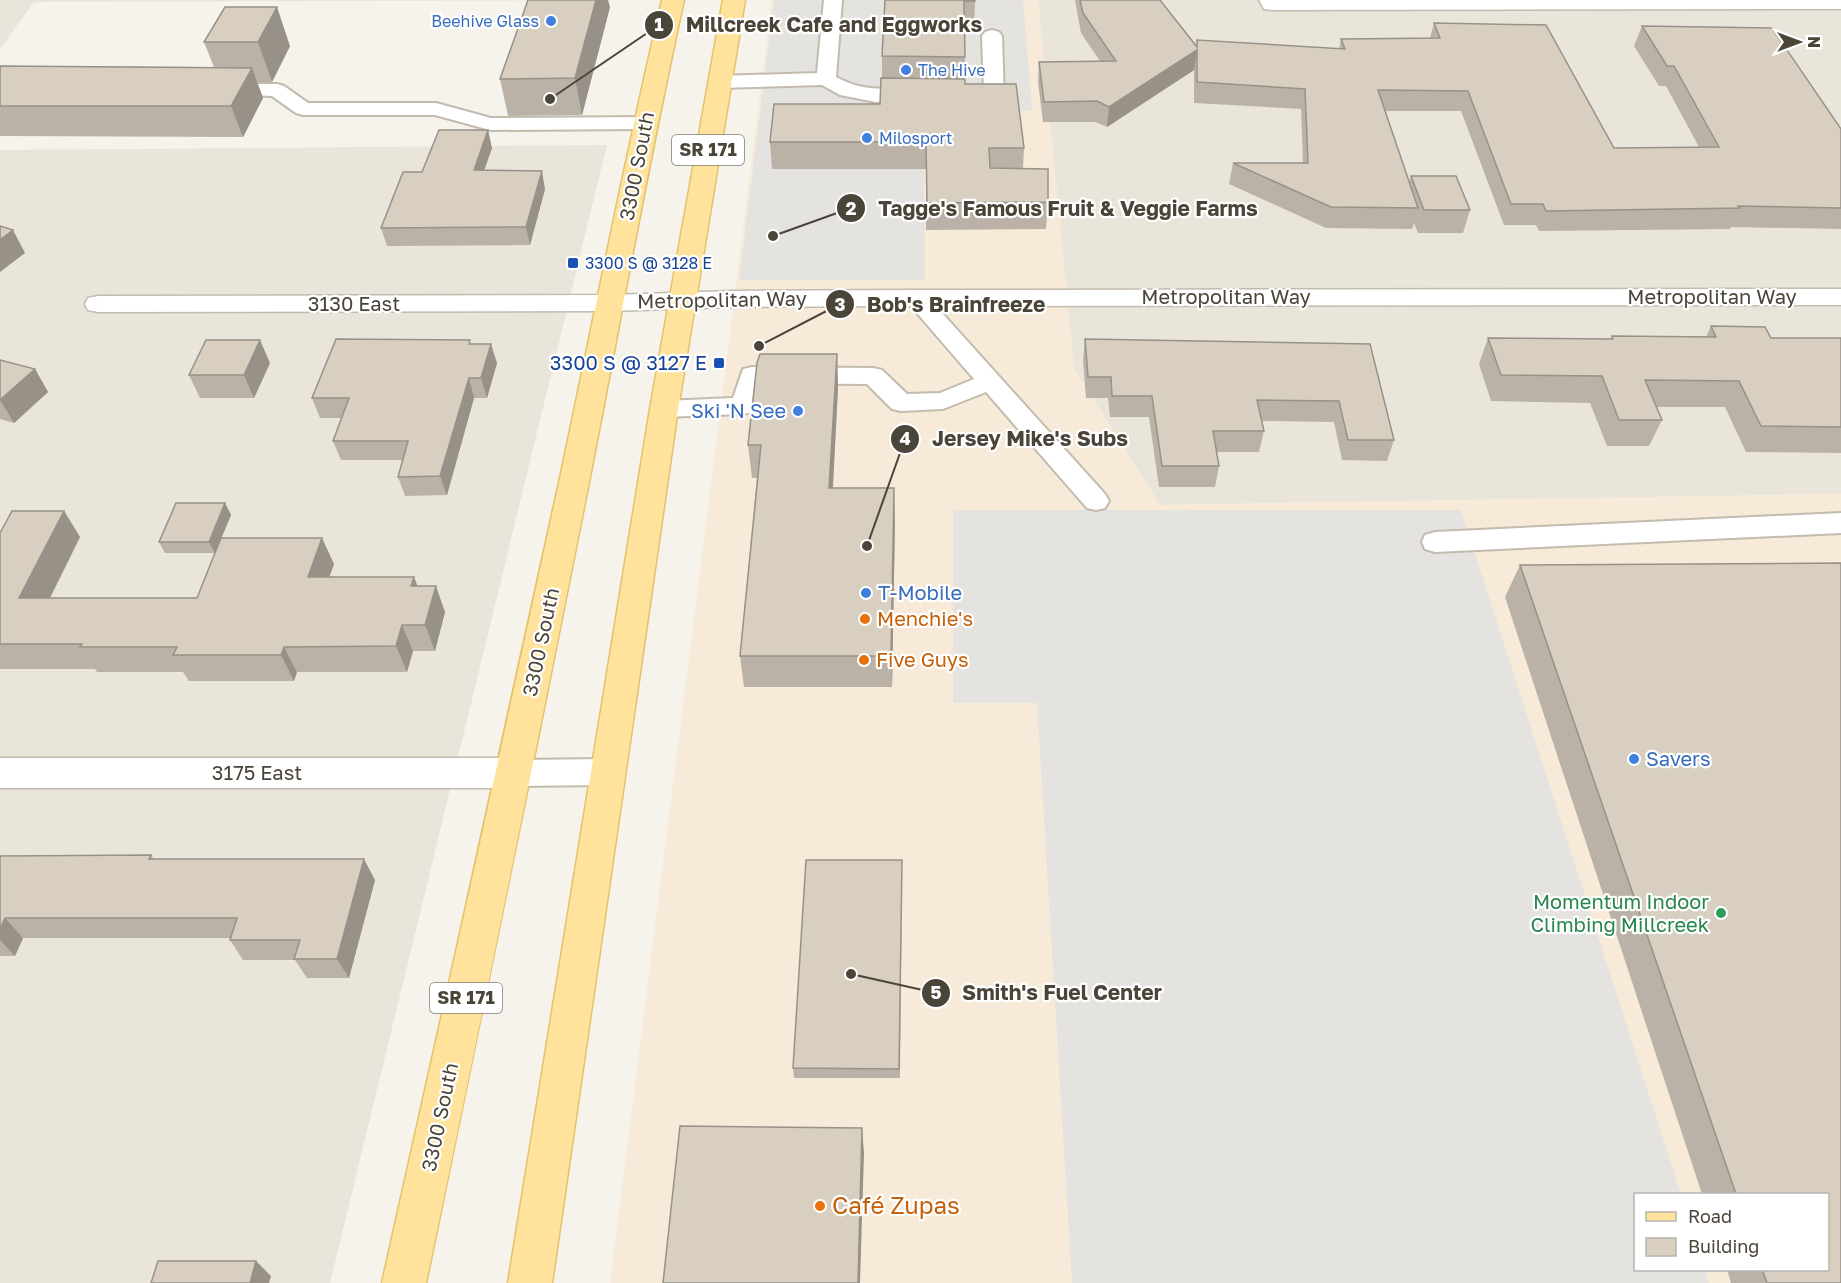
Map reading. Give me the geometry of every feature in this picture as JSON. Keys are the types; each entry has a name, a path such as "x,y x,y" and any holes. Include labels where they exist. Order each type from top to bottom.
{"main road":[{"name":"3300 South","path":"404,1283 514,773 611,303 645,123 673,0"},
{"name":"SR 171","path":"530,1283 681,300 734,0"}],"street":[{"path":"1271,2 1732,1 1841,3"},
{"name":"Metropolitan Way","path":"611,303 681,300 916,298 1841,297"},
{"name":"3130 East","path":"98,304 611,303"},
{"name":"3175 East","path":"0,773 514,773"}],"lane":[{"path":"826,79 833,0"},
{"path":"719,82 826,79 848,92 876,96 994,97 992,36"},
{"path":"206,90 278,90 303,109 436,110 490,124 645,123"},
{"path":"916,298 1096,501"},
{"path":"664,409 743,406 752,375 873,376 901,404 943,401 990,381"},
{"path":"1435,542 1841,523"},
{"path":"514,773 608,772"}],"shaded area":[{"path":"0,0 626,0 34,2 0,49"},
{"path":"772,0 1038,0 1074,369 1160,505 1841,494 1841,1283 610,1283"},
{"path":"774,0 1023,0 1032,110 924,111 925,280 739,280"},
{"path":"1038,0 1841,0 1841,494 1160,505 1074,369"},
{"path":"607,145 330,1283 0,1283 0,150"},
{"path":"953,510 1461,510 1681,1193 1634,1193 1634,1271 1705,1271 1709,1283 1072,1283 1037,703 953,703"}],"building":[{"path":"528,0 596,0 575,78 500,79"},
{"path":"885,0 975,0 964,1 965,57 882,56"},
{"path":"1080,0 1160,0 1197,47 1197,40 1345,49 1341,39 1440,38 1434,23 1546,25 1614,148 1719,147 1674,66 1667,66 1642,26 1772,28 1841,129 1841,208 1738,206 1740,208 1546,211 1543,204 1511,204 1468,91 1378,90 1418,208 1331,207 1233,163 1308,163 1305,89 1197,82 1197,50 1109,107 1097,101 1044,102 1039,62 1116,61 1083,13"},
{"path":"225,7 277,7 258,42 204,42"},
{"path":"0,66 252,68 231,106 0,106"},
{"path":"881,78 965,79 965,84 1016,84 1024,148 989,148 990,168 1048,169 1048,202 927,203 926,142 770,142 774,104 880,104"},
{"path":"439,130 488,130 474,170 542,171 526,227 381,228 403,172 422,172"},
{"path":"1411,176 1456,176 1470,210 1424,210"},
{"path":"0,226 13,230 0,240"},
{"path":"1711,326 1765,327 1771,338 1841,338 1841,427 1761,426 1739,381 1645,380 1662,420 1619,420 1602,376 1501,375 1488,338 1716,337"},
{"path":"336,339 470,340 469,344 491,344 481,378 469,378 440,476 398,477 408,441 333,441 349,398 312,398"},
{"path":"1085,339 1370,344 1394,440 1348,440 1339,401 1257,400 1264,431 1213,431 1219,466 1162,466 1152,396 1112,396 1111,377 1088,377"},
{"path":"206,340 260,340 244,375 189,375"},
{"path":"760,354 837,354 829,488 894,488 891,656 740,656 761,445 748,445"},
{"path":"0,360 35,369 0,400"},
{"path":"176,503 225,503 209,542 159,542"},
{"path":"12,511 64,511 19,598 197,598 221,538 322,538 308,577 414,577 411,586 436,586 425,625 402,625 396,646 284,647 281,655 173,655 177,647 0,644 0,533"},
{"path":"1841,563 1841,1283 1767,1283 1763,1271 1829,1271 1829,1193 1736,1193 1520,565"},
{"path":"151,855 149,859 364,859 337,959 294,959 300,940 230,940 237,918 5,918 0,929 0,856"},
{"path":"806,860 902,860 899,1069 793,1068"},
{"path":"680,1126 862,1128 858,1283 663,1283"},
{"path":"158,1261 256,1261 250,1283 151,1283"}],"place":[{"name":"Beehive Glass","path":"551,21"},
{"name":"The Hive","path":"906,70"},
{"name":"Millcreek Cafe and Eggworks","path":"550,99"},
{"name":"Milosport","path":"867,138"},
{"name":"Tagge's Famous Fruit & Veggie Farms","path":"773,236"},
{"name":"3300 S @ 3128 E","path":"573,263"},
{"name":"Bob's Brainfreeze","path":"759,346"},
{"name":"3300 S @ 3127 E","path":"719,363"},
{"name":"Ski 'N See","path":"798,411"},
{"name":"Jersey Mike's Subs","path":"867,546"},
{"name":"T-Mobile","path":"866,593"},
{"name":"Menchie's","path":"865,619"},
{"name":"Five Guys","path":"864,660"},
{"name":"Savers","path":"1634,759"},
{"name":"Momentum Indoor Climbing Millcreek","path":"1721,913"},
{"name":"Smith's Fuel Center","path":"851,974"},
{"name":"Café Zupas","path":"820,1206"}]}
